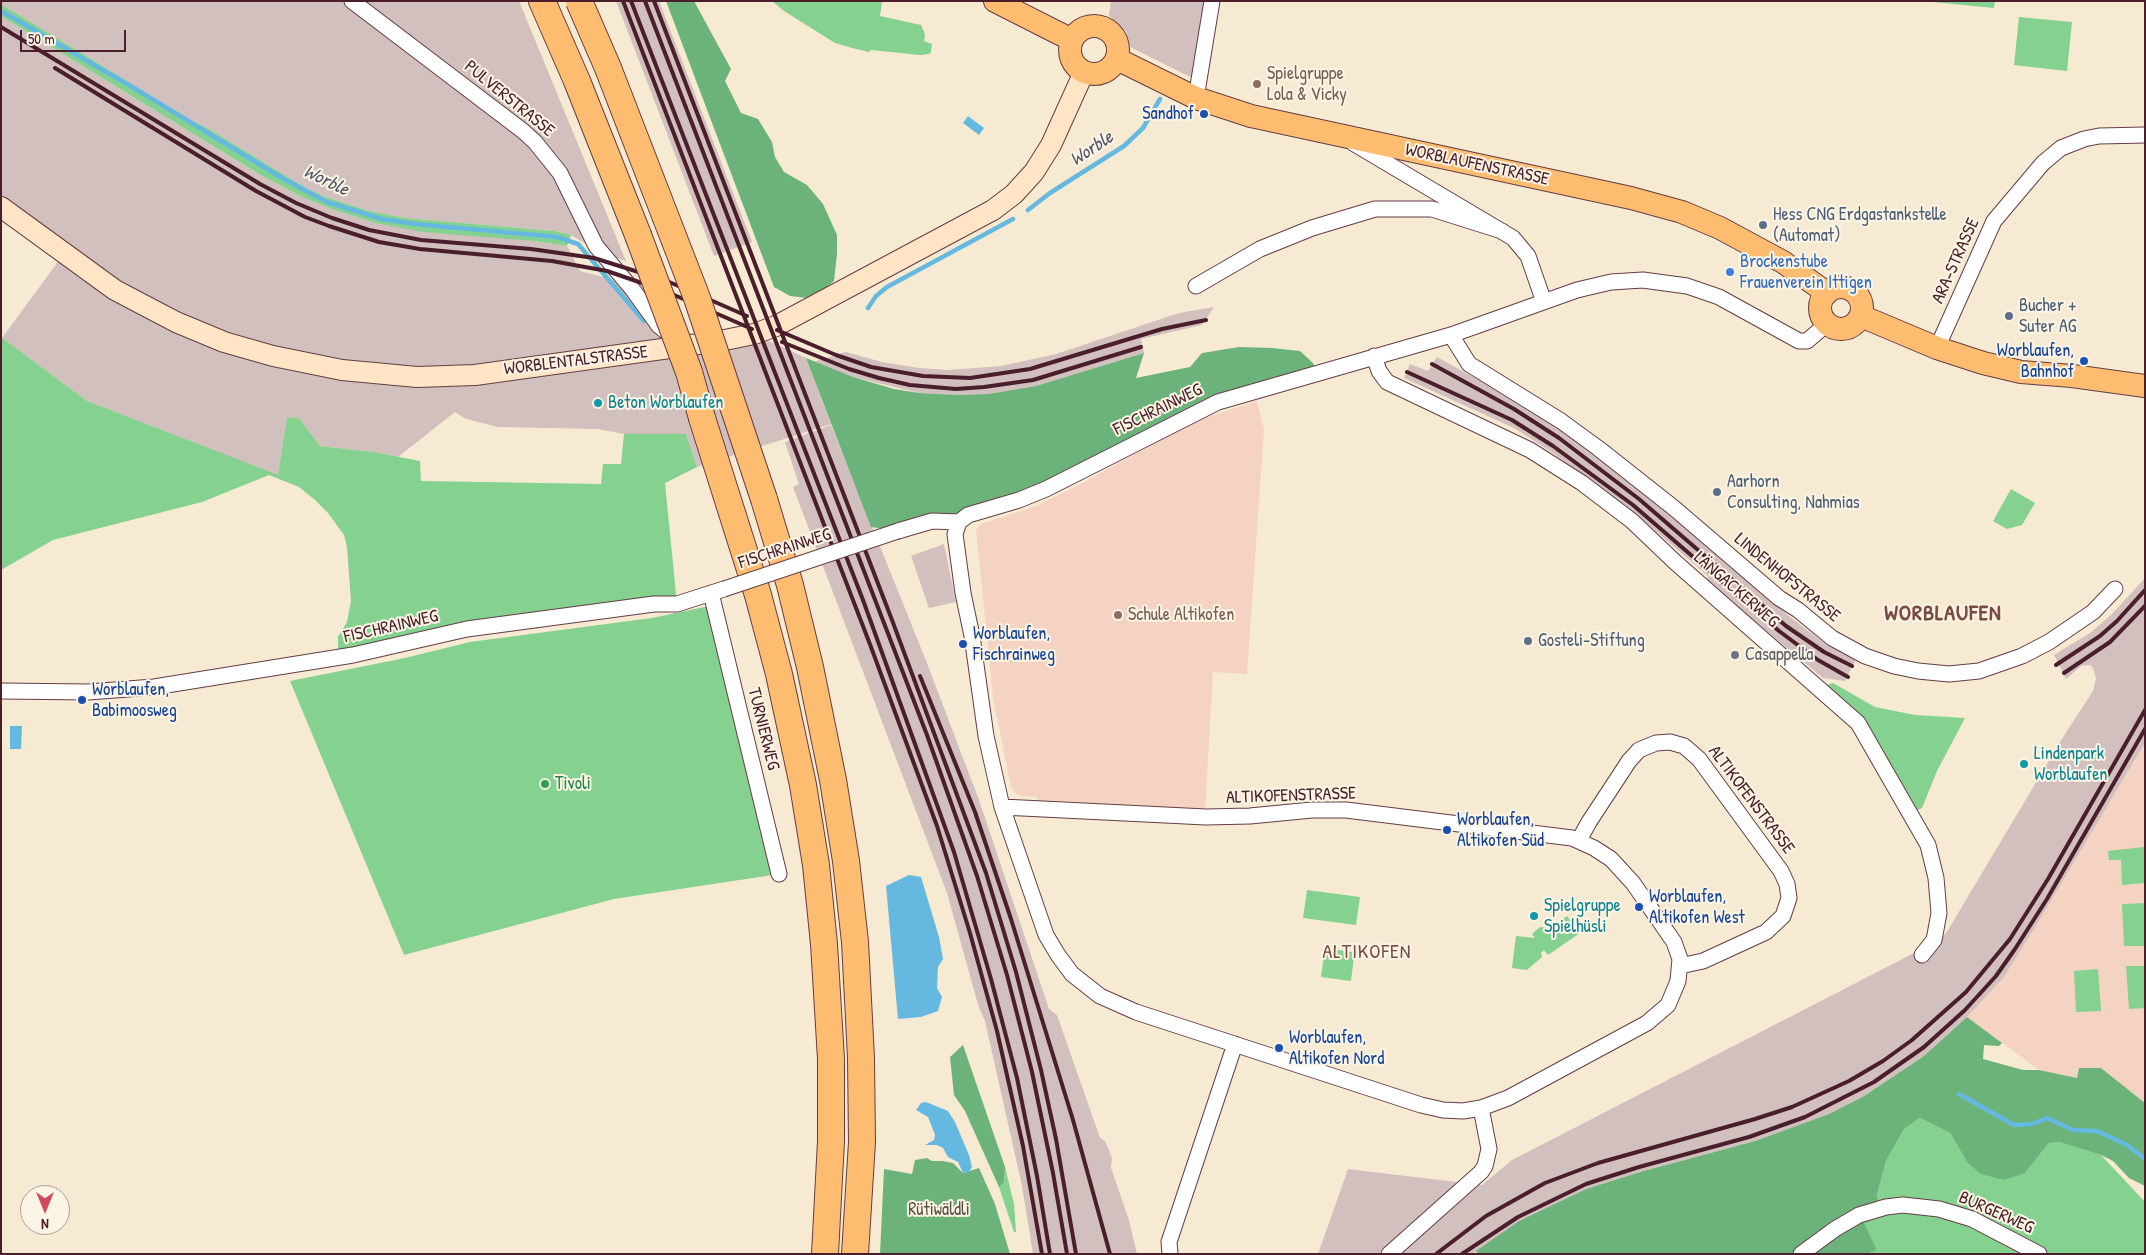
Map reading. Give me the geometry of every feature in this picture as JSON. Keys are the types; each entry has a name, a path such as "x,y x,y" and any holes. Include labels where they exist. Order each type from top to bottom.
{"highway":[{"path":"579,1 608,68 697,298 764,499 790,585 810,667 835,790 855,942 861,1058 862,1142 856,1254"},
{"path":"542,2 577,81 689,372 758,595 781,683 803,785 817,874 825,952 831,1059 831,1141 825,1254"}],"main road":[{"path":"995,1 1072,40"},
{"path":"1090,26 1104,28 1116,39 1118,46 1117,59 1107,71 1092,74 1084,72 1078,68 1071,55 1072,40 1083,29 1090,26"},
{"name":"WORBLAUFENSTRASSE","path":"1117,59 1196,98 1251,116 1631,198 1682,212 1720,228 1784,262 1827,293"},
{"name":"WORBLENTALSTRASSE","path":"1,207 115,290 157,313 224,342 305,364 384,375 448,377 684,347 754,334 776,326 999,206 1021,188 1040,164 1051,146 1084,72"},
{"path":"1837,288 1852,290 1861,302 1861,316 1856,323 1848,328 1836,328 1828,324 1821,310 1821,302 1827,293 1837,288"},
{"path":"1861,316 1937,348 1983,364 2021,372 2072,376 2145,386"}],"street":[{"name":"PULVERSTRASSE","path":"352,1 536,142 560,173 596,246 634,290 659,326 684,347"},
{"path":"1196,98 1212,1"},
{"path":"1340,135 1513,238 1526,252 1544,302"},
{"name":"ARA-STRASSE","path":"1937,348 1994,220 2043,162 2061,148 2084,139 2099,136 2145,135"},
{"path":"1196,286 1260,249 1312,228 1375,209 1432,209 1502,231"},
{"name":"FISCHRAINWEG","path":"1,691 88,692 154,687 353,656 468,628 654,604 677,604 898,531 932,521 959,522 968,515 1019,500 1046,489 1218,402 1451,335 1577,290 1611,282 1658,281 1687,286 1719,297 1799,341 1807,341 1828,324"},
{"name":"LINDENHOFSTRASSE","path":"1451,335 1469,364 1561,421 1598,448 1674,508 1779,598 1798,610 1832,638 1865,656 1894,666 1924,672 1949,674 1979,671 2022,656 2049,642 2093,612 2115,590"},
{"name":"LÄNGACKERWEG","path":"1374,356 1379,370 1391,384 1521,445 1596,494 1632,521 1675,562 1858,723 1928,845 1936,878 1940,913 1934,940 1922,955"},
{"name":"ALTIKOFENSTRASSE","path":"959,522 956,534 963,592 972,636 986,736 1002,807 1041,924 1052,947 1072,974 1100,996 1122,1006 1235,1044 1433,1108 1453,1111 1481,1108 1508,1098 1655,1018 1668,1005 1678,981 1680,966 1678,954 1670,936 1625,874 1603,853 1579,840 1554,834 1346,810 1312,810 1250,816 1206,817 1002,807"},
{"name":"TURNIERWEG","path":"718,590 779,874"},
{"name":"ALTIKOFENSTRASSE","path":"1579,840 1629,761 1639,750 1656,743 1670,742 1684,746 1699,759 1781,871 1787,884 1788,898 1784,916 1766,932 1703,961 1680,966"},
{"path":"1170,1254 1169,1242 1235,1044"},
{"path":"1389,1254 1432,1214 1476,1179 1481,1172 1489,1149 1481,1108"},
{"name":"BURGERWEG","path":"1801,1254 1835,1229 1860,1215 1886,1207 1903,1205 1939,1209 1972,1219 2039,1254"}],"shaded area":[{"path":"1,1 519,1 626,261 599,252 571,235 555,231 405,218 369,211 323,196 304,187 209,129 194,122 1,4"},
{"path":"616,1 659,1 752,242 714,256"},
{"path":"1111,1 1209,1 1192,78 1130,47 1126,31 1109,16"},
{"path":"1,16 259,174 302,197 334,210 375,223 567,246 580,271 635,285 684,347 754,334 806,358 831,424 697,467 686,434 624,434 597,429 498,427 466,419 455,412 398,457 320,446 299,418 287,417 278,476 87,401 2,338 68,248 1,198"},
{"path":"1214,307 1202,325 1141,339 1144,353 1036,386 988,394 919,393 853,377 813,362 846,352 882,362 919,368 948,370 1001,366 1056,354 1179,313"},
{"path":"1437,357 1564,432 1644,493 1790,617 1827,645 1856,659 1845,681 1823,678 1706,581 1708,576 1630,509 1550,451 1514,428 1404,378 1410,364 1428,371"},
{"name":"Schule Altikofen","path":"1257,401 1264,430 1247,674 1213,672 1205,811 1037,802 1037,797 1020,796 1015,793 1011,787 993,698 976,529 981,524 1036,506 1069,490 1198,420"},
{"path":"831,425 925,658 979,800 1049,1009 1057,1015 1100,1138 1105,1141 1112,1158 1111,1168 1129,1220 1137,1254 1033,1254 1022,1186 985,1021 979,1008 947,893 793,487 799,484 785,442"},
{"path":"944,544 956,602 929,608 911,556"},
{"path":"2145,578 2145,743 2004,977 1967,1017 1924,1056 1864,1096 1829,1114 1755,1141 1640,1172 1586,1189 1519,1221 1473,1254 1318,1254 1348,1169 1482,1185 1512,1160 1918,951 1927,958 1948,930 2065,734 2093,691 2096,678 2090,665 2081,666 2066,679 2054,655 2090,633 2112,614"},
{"path":"2145,743 2145,1103 2101,1068 2077,1078 2039,1070 1967,1017 2004,977"}],"green space":[{"path":"666,1 694,1 731,69 725,81 741,113 758,119 772,142 775,157 784,172 807,185 823,204 837,235 834,281 824,289 806,298 790,296 774,287"},
{"path":"772,1 882,1 880,16 921,25 925,34 924,41 932,44 931,52 920,55 871,50 869,52 835,43 784,11"},
{"path":"1923,1 1995,1 1994,8"},
{"path":"1,4 194,122 209,129 304,187 323,196 369,211 405,218 555,231 571,235 567,246 533,241 423,232 375,223 334,210 302,197 259,174 1,16"},
{"path":"2019,17 2072,22 2067,71 2014,65"},
{"path":"1,337 87,401 278,475 287,417 299,418 320,446 373,452 420,461 421,481 601,484 603,464 621,464 624,434 686,434 697,467 665,483 677,604 654,604 338,658 338,637 347,622 351,601 347,547 344,535 328,513 299,487 269,475 202,502 53,540 1,570"},
{"path":"1239,347 1300,351 1313,363 1317,372 1255,391 1046,489 898,531 871,527 806,358 853,377 894,389 919,393 958,395 988,394 1036,386 1144,353 1136,378 1190,367 1202,353"},
{"path":"2011,489 2035,503 2022,525 2007,529 1993,521"},
{"name":"Tivoli","path":"714,605 779,874 614,899 404,955 290,681 405,658 470,642 652,618"},
{"path":"1833,683 1875,707 1915,715 1965,718 1937,771 1922,808 1910,814 1858,723 1819,687"},
{"path":"2144,847 2145,883 2122,885 2121,860 2109,860 2108,851"},
{"path":"1307,890 1360,897 1356,925 1303,918"},
{"path":"2145,903 2145,946 2124,946 2122,904"},
{"path":"1567,916 1580,933 1548,955 1544,950 1541,953 1542,957 1527,970 1512,968 1516,936 1535,938 1532,934 1540,927 1549,928"},
{"path":"1325,948 1352,952 1354,956 1351,981 1321,977"},
{"path":"2126,966 2145,966 2145,1008 2129,1009"},
{"path":"2098,969 2101,1011 2076,1012 2074,971"},
{"path":"1967,1017 2002,1043 1999,1046 1984,1045 1983,1059 2023,1070 2039,1070 2077,1078 2079,1068 2101,1068 2145,1103 2145,1186 2129,1178 2113,1161 2101,1155 2059,1142 2049,1143 2025,1173 2004,1180 1981,1174 1967,1162 1950,1133 1920,1118 1904,1129 1886,1161 1877,1195 1879,1204 1860,1215 1877,1250 1868,1254 1478,1254 1476,1251 1519,1221 1586,1189 1640,1172 1755,1141 1829,1114 1864,1096 1924,1056"},
{"path":"963,1045 1005,1167 1004,1183 999,1187 965,1111 954,1095 950,1057"},
{"path":"1920,1118 1950,1133 1967,1162 2025,1173 2049,1143 2059,1142 2101,1155 2145,1202 2145,1254 2047,1254 1989,1222 1879,1204 1877,1195 1886,1161 1904,1129"},
{"name":"Rütiwäldli","path":"927,1158 932,1161 953,1163 963,1173 979,1168 995,1204 1010,1254 880,1254 884,1169 912,1174 915,1160"},
{"path":"1005,1167 1014,1204 1016,1232 1014,1232 999,1187 1004,1183"},
{"path":"1920,1206 2039,1254 1868,1254 1877,1250 1859,1215"}],"water":[{"path":"968,116 984,128 979,135 963,123"},
{"path":"10,726 22,726 21,749 10,749"},
{"path":"909,875 921,877 939,937 943,959 938,967 937,988 942,997 938,1011 921,1017 898,1019 886,886"},
{"path":"926,1102 948,1111 955,1122 969,1155 972,1167 969,1172 963,1173 958,1162 948,1157 943,1148 937,1145 925,1145 934,1140 935,1135 928,1117 916,1110 921,1103"}],"waterway":[{"name":"Worble","path":"1,11 134,88 282,178 327,202 382,219 415,224 557,237 578,244 644,321"},
{"name":"Worble","path":"1028,210 1050,193 1124,146 1143,128 1160,99"},
{"name":"Worble","path":"868,308 876,296 887,287 1013,219"},
{"path":"1959,1094 2014,1125 2032,1124 2047,1118 2073,1130 2097,1131 2127,1145 2145,1159"}],"railway":[{"path":"623,1 871,647 937,826 970,933 997,1031 1023,1146 1042,1254"},
{"path":"631,1 863,600 954,852 991,979 1017,1078 1037,1176 1050,1254"},
{"path":"645,1 927,735 977,876 1007,975 1032,1072 1053,1173 1067,1254"},
{"path":"654,1 892,620 986,873 1016,972 1041,1070 1056,1139 1076,1254"},
{"path":"1,27 260,184 296,203 332,218 369,230 421,240 531,249 594,258 667,281 747,316"},
{"path":"55,68 256,191 305,217 329,226 379,242 420,249 552,261 607,271 665,291 752,329"},
{"path":"777,330 836,355 871,367 923,376 970,378 1030,369 1162,329 1206,320"},
{"path":"782,342 849,369 879,378 910,385 956,389 1033,380 1141,347"},
{"path":"1432,364 1514,409 1559,438 1639,499 1786,626 1824,652 1852,666"},
{"path":"1407,372 1512,420 1553,446 1633,505 1779,631 1818,660 1848,677"},
{"path":"2056,665 2100,636 2117,621 2145,590"},
{"path":"2064,673 2110,642 2145,606"},
{"path":"920,676 975,812 1011,919 1073,1120 1110,1254"},
{"path":"1436,1254 1486,1216 1545,1183 1598,1163 1792,1107 1849,1081 1883,1061 1912,1040 1966,992 2010,939 2048,879 2145,710"},
{"path":"1462,1254 1518,1217 1586,1184 1639,1167 1749,1137 1805,1117 1874,1082 1924,1047 1965,1010 1996,976 2015,949 2047,899 2145,729"}],"place":[{"name":"Spielgruppe Lola & Vicky","path":"1257,84"},
{"name":"Sandhof","path":"1204,114"},
{"name":"Hess CNG Erdgastankstelle (Automat)","path":"1763,225"},
{"name":"Brockenstube Frauenverein Ittigen","path":"1730,272"},
{"name":"Bucher + Suter AG","path":"2009,316"},
{"name":"Worblaufen, Bahnhof","path":"2084,361"},
{"name":"Beton Worblaufen","path":"598,403"},
{"name":"Aarhorn Consulting, Nahmias","path":"1717,492"},
{"name":"Schule Altikofen","path":"1118,615"},
{"name":"Gosteli-Stiftung","path":"1528,641"},
{"name":"Worblaufen, Fischrainweg","path":"963,644"},
{"name":"Casappella","path":"1735,655"},
{"name":"Worblaufen, Babimoosweg","path":"82,700"},
{"name":"Lindenpark Worblaufen","path":"2024,764"},
{"name":"Tivoli","path":"545,784"},
{"name":"Worblaufen, Altikofen Süd","path":"1447,830"},
{"name":"Worblaufen, Altikofen West","path":"1639,907"},
{"name":"Spielgruppe Spielhüsli","path":"1534,916"},
{"name":"Worblaufen, Altikofen Nord","path":"1279,1048"}],"district":[{"name":"WORBLAUFEN","path":"1943,614"},
{"name":"ALTIKOFEN","path":"1367,953"}]}
